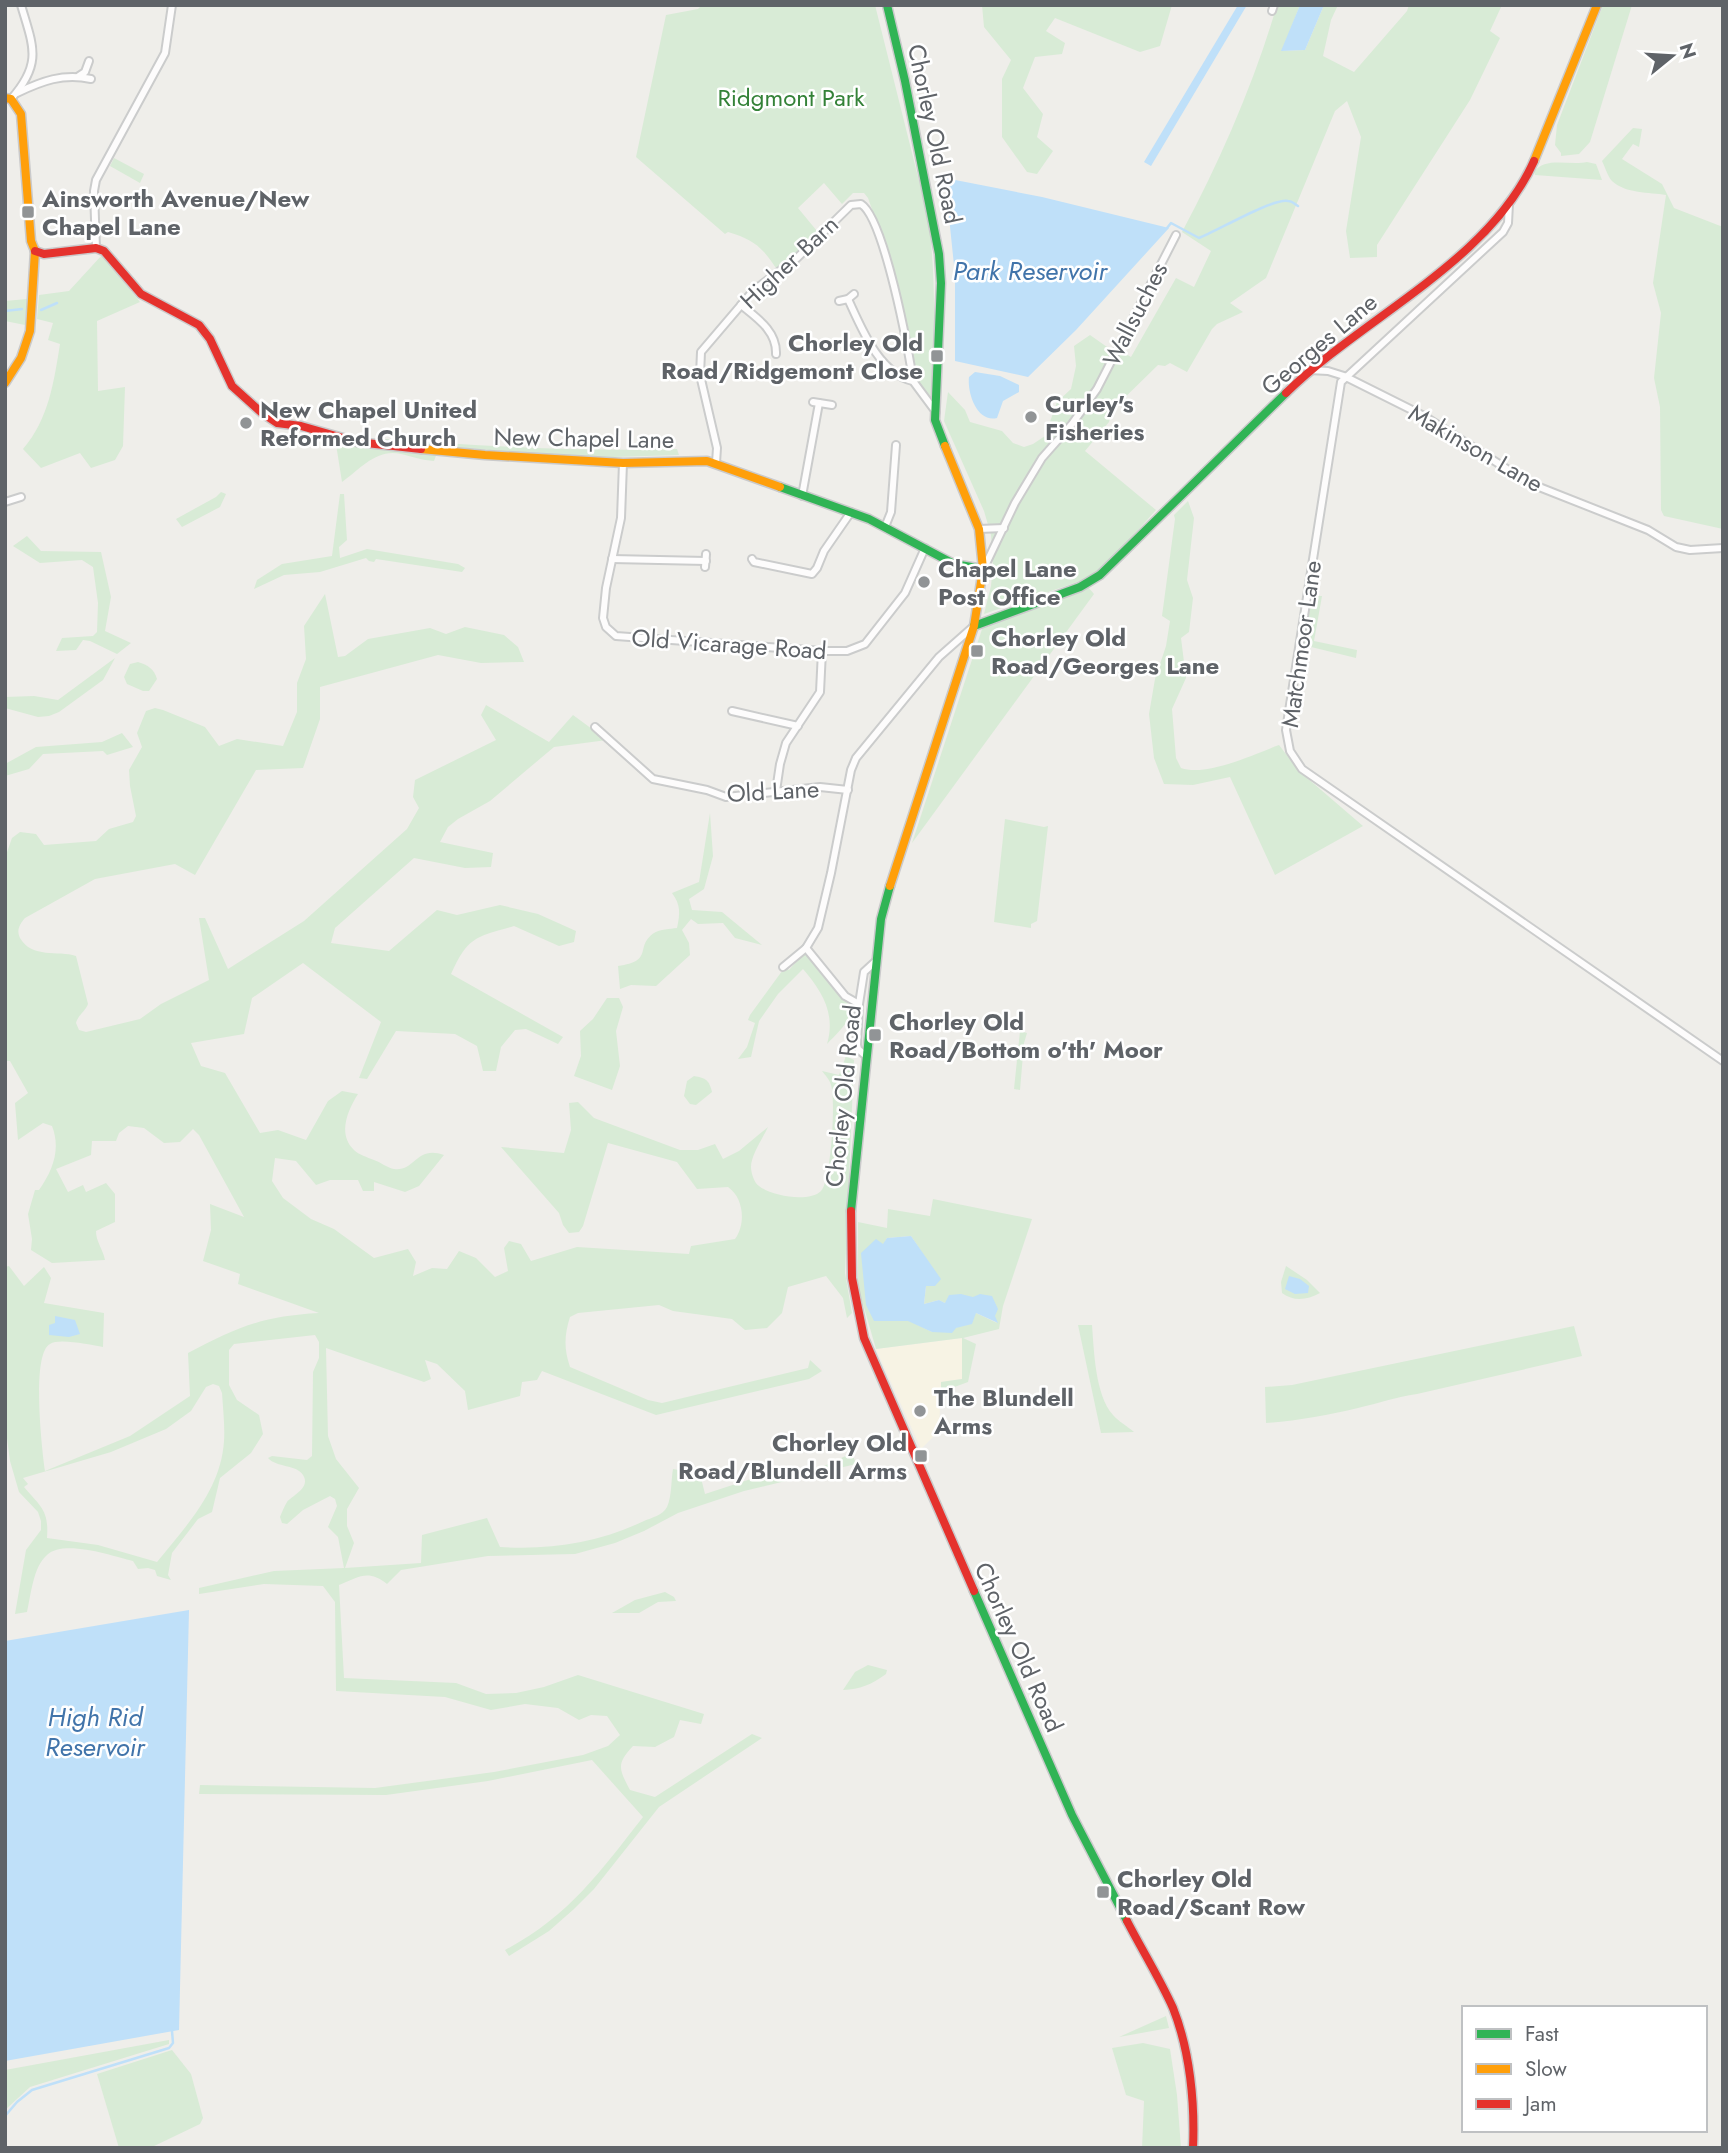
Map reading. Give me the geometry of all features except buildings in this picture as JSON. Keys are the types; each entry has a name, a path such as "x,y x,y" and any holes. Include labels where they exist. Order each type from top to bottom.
{"street":[{"path":"35,251 44,254 96,248 96,180 165,52 172,5"},
{"name":"Chorley Old Road","path":"887,5 939,254 940,309 935,420 979,529 983,569 974,625 881,919 853,1180 849,1273 856,1315 879,1374 1072,1815 1173,2009 1180,2033 1193,2108 1194,2148"},
{"name":"Georges Lane","path":"974,625 1080,587 1100,575 1309,370 1461,255 1510,204 1527,176 1597,5"},
{"path":"11,97 30,68 34,54 22,6"},
{"path":"79,76 85,72 89,61"},
{"path":"11,97 53,78 79,76 91,79"},
{"path":"5,383 22,355 32,324 32,269 35,251 31,241 23,124 21,114 11,97"},
{"name":"Higher Barn","path":"716,463 718,448 700,375 700,358 709,341 754,291 797,258 851,205 861,204 870,212 888,264 913,381"},
{"path":"1345,376 1503,232 1508,223 1510,204"},
{"name":"Wallsuches","path":"983,569 1015,503 1042,458 1072,424 1097,389 1176,234"},
{"name":"New Chapel Lane","path":"96,248 107,253 147,299 199,325 210,339 233,386 277,423 301,426 357,442 485,455 622,463 699,459 851,512 954,564 983,569"},
{"path":"839,301 851,296 864,332 881,358 903,379 913,381 936,412"},
{"path":"741,305 759,319 773,336 776,341 776,354"},
{"name":"Makinson Lane","path":"1309,370 1328,371 1345,376 1424,416 1529,483 1648,530 1676,547 1690,550 1723,548"},
{"name":"Matchmoor Lane","path":"1345,376 1341,382 1286,730 1290,751 1302,769 1723,1061"},
{"path":"802,496 816,402 832,405"},
{"path":"885,527 891,512 896,445"},
{"name":"Old Vicarage Road","path":"622,463 621,519 606,588 603,618 606,627 617,636 848,651 865,644 905,593 925,548"},
{"path":"5,502 21,497"},
{"path":"752,559 754,562 812,574 851,512"},
{"path":"979,529 1004,528"},
{"path":"612,559 706,561"},
{"path":"783,967 806,948 818,928 851,770 860,751 939,657 974,625"},
{"path":"776,792 783,750 820,692 822,651"},
{"path":"732,711 798,726"},
{"name":"Old Lane","path":"594,727 653,779 707,790 722,797 820,787 848,790"},
{"path":"806,948 845,996 859,1004"},
{"path":"866,1056 858,1049 859,1004 864,972 876,961"}],"shaded area":[{"path":"962,1338 962,1379 941,1382 939,1431 921,1449 876,1349"}],"green space":[{"name":"Ridgmont Park","path":"702,5 875,5 929,221 934,312 930,402 916,379 913,353 891,263 864,193 853,193 842,204 824,183 798,208 817,231 796,254 776,268 766,254 751,241 728,232 725,234 636,157 666,15 698,9"},
{"path":"982,5 1172,5 1160,46 1140,52 1055,18 1046,31 1065,43 1062,54 1035,57 1023,88 1043,114 1037,137 1053,151 1037,174 1027,172 1002,137 1002,79 1011,60 984,27"},
{"path":"1277,5 1300,5 1282,51 1305,50 1324,5 1338,5 1331,20 1323,56 1354,72 1407,11 1409,5 1502,5 1490,31 1500,38 1470,100 1377,245 1377,257 1350,258 1346,231 1361,137 1347,101 1335,111 1266,278 1230,303 1243,312 1212,329 1187,372 1170,363 1165,366 1158,365 1112,410 1109,422 1085,451 1156,510 1092,577 984,614 993,565 991,535 984,511 944,421 948,392 965,410 970,422 1002,431 1013,443 1024,447 1033,444 1045,436 1057,402 1071,389 1076,366 1074,346 1090,335 1117,354 1119,350 1131,357 1176,278 1194,287 1211,251 1182,232 1235,121"},
{"path":"1603,5 1632,5 1590,142 1579,154 1561,156 1555,145 1557,125"},
{"path":"1633,128 1642,129 1639,147 1633,144 1622,159 1662,184 1674,208 1723,227 1723,529 1664,516 1661,510 1660,407 1654,378 1661,313 1653,283 1666,195 1631,190 1618,185 1611,179 1602,161"},
{"path":"114,158 144,174 140,183 110,166"},
{"path":"1545,164 1596,164 1602,180 1535,175 1534,172"},
{"path":"102,255 140,302 97,321 98,391 125,387 123,446 115,460 91,468 80,453 41,468 23,449 45,412 53,386 60,344 48,340 53,323 37,319 39,295 69,291"},
{"path":"27,299 25,325 5,321 5,301"},
{"path":"335,438 437,453 434,461 401,454 384,454 369,461 342,482"},
{"path":"385,439 567,449 677,449 679,455 582,458"},
{"path":"221,492 226,494 220,507 182,527 176,519 216,497"},
{"path":"340,494 344,494 347,540 339,547 340,558 367,549 458,564 465,568 462,572 376,559 374,562 366,558 320,572 284,575 254,589 257,580 282,564 332,556"},
{"path":"1188,501 1194,518 1187,580 1193,598 1189,632 1181,638 1186,678 1172,709 1176,758 1181,768 1192,770 1217,767 1279,745 1299,771 1363,826 1275,875 1230,777 1193,785 1164,784 1154,758 1149,714 1170,621 1162,616 1174,515"},
{"path":"27,536 41,551 101,552 111,597 105,631 131,643 117,654 83,640 76,650 56,651 62,638 93,636 97,632 98,603 93,567 82,560 40,563 13,546"},
{"path":"1088,587 1094,594 912,843 983,626"},
{"path":"325,594 338,657 345,656 368,639 430,628 446,634 465,627 504,635 518,647 524,662 481,663 438,655 320,687 320,719 303,768 256,770 195,875 175,864 95,879 25,918 18,932 25,945 46,953 76,956 88,1004 76,1023 79,1030 86,1032 140,1019 161,1004 209,980 199,918 205,918 228,969 304,921 407,829 419,808 413,797 415,780 496,740 481,715 486,705 549,742 573,715 607,740 554,747 490,801 448,827 440,842 493,853 491,867 465,868 414,858 335,928 331,943 389,951 437,910 457,915 500,905 538,914 576,931 574,942 559,946 514,926 482,936 468,945 451,974 563,1037 558,1044 526,1029 515,1030 501,1047 496,1071 483,1071 477,1046 455,1034 396,1031 367,1079 359,1078 381,1022 303,963 252,998 244,1034 191,1043 201,1066 225,1073 260,1133 278,1130 306,1140 328,1101 342,1091 358,1094 345,1129 349,1144 358,1153 394,1169 407,1167 427,1153 444,1155 419,1186 405,1192 374,1182 374,1191 363,1191 358,1180 330,1180 316,1185 296,1161 275,1158 272,1181 283,1198 311,1219 334,1229 374,1258 408,1249 416,1262 413,1276 432,1268 447,1269 459,1251 476,1258 495,1277 508,1271 504,1248 509,1241 521,1244 531,1261 577,1247 689,1254 691,1246 735,1239 739,1233 742,1212 737,1198 728,1187 697,1189 677,1162 608,1143 583,1226 579,1232 569,1233 559,1213 501,1147 564,1153 571,1130 569,1103 578,1102 594,1118 680,1150 698,1150 715,1144 723,1159 739,1151 768,1127 752,1162 756,1182 765,1190 781,1195 808,1197 821,1191 825,1184 830,1157 832,1093 830,1081 822,1071 839,1075 846,1056 854,1060 845,1273 852,1313 847,1318 843,1298 826,1276 788,1287 782,1313 767,1328 745,1330 732,1319 673,1311 659,1305 578,1313 570,1317 567,1330 566,1348 570,1367 648,1400 662,1403 808,1368 810,1360 822,1371 809,1379 656,1415 542,1371 537,1380 522,1382 520,1396 468,1410 465,1391 437,1364 425,1360 431,1379 424,1382 326,1348 328,1436 336,1459 359,1488 347,1509 347,1526 354,1543 345,1568 421,1563 422,1535 487,1518 500,1547 556,1546 609,1535 657,1516 665,1510 670,1498 673,1469 700,1474 705,1494 757,1477 824,1466 852,1453 856,1464 744,1491 678,1513 615,1543 575,1554 488,1556 401,1570 387,1584 374,1577 363,1576 339,1585 344,1678 456,1683 486,1694 516,1693 578,1675 704,1714 701,1724 680,1720 674,1737 655,1747 633,1746 621,1767 630,1790 655,1797 752,1734 762,1738 659,1807 594,1889 574,1909 549,1931 509,1956 505,1950 547,1923 582,1892 643,1817 592,1760 488,1781 386,1795 199,1794 200,1785 375,1788 494,1772 583,1755 608,1746 620,1735 607,1716 591,1715 579,1720 558,1708 525,1704 491,1710 445,1697 336,1691 335,1602 323,1586 264,1584 199,1594 199,1588 274,1571 344,1568 338,1537 328,1527 337,1506 335,1499 330,1496 303,1510 287,1524 282,1523 280,1517 287,1502 300,1491 305,1480 296,1469 268,1458 272,1456 307,1460 312,1456 313,1372 319,1358 319,1342 315,1335 234,1344 229,1350 229,1385 237,1400 259,1415 263,1434 251,1453 220,1478 212,1512 198,1519 172,1553 168,1575 171,1580 157,1576 155,1570 138,1569 133,1561 88,1550 55,1550 42,1560 33,1582 27,1612 15,1614 26,1550 41,1530 41,1521 38,1512 19,1492 10,1461 5,1423 5,1267 9,1266 24,1286 44,1267 51,1278 44,1303 104,1313 103,1347 75,1342 54,1342 44,1351 39,1403 45,1471 130,1436 190,1396 188,1353 251,1324 319,1313 238,1284 240,1274 203,1261 211,1230 210,1204 244,1217 199,1135 193,1129 180,1142 164,1143 144,1128 128,1126 119,1133 116,1141 92,1141 91,1155 56,1169 68,1192 83,1185 86,1192 106,1183 115,1194 115,1222 96,1231 105,1260 52,1263 31,1250 28,1214 35,1190 39,1190 52,1167 56,1143 52,1126 43,1123 18,1140 15,1103 28,1093 10,1061 5,1061 5,858 12,838 20,832 36,834 44,845 96,841 109,829 133,822 136,816 129,770 142,747 137,733 146,711 155,708 163,710 205,727 219,746 237,739 283,746 297,712 297,683 306,659 304,626","holes":["213,1384 219,1386 222,1393 224,1435 216,1476 200,1506 157,1562 98,1545 47,1538 45,1515 24,1487 28,1484 23,1478 111,1452 166,1429 191,1411 206,1387"]},
{"path":"1312,596 1322,596 1314,641 1357,650 1356,658 1303,645"},
{"path":"115,658 103,680 59,712 38,717 5,708 5,697 34,696 58,700"},
{"path":"138,662 150,668 156,676 157,679 149,691 127,684 124,677 130,664"},
{"path":"122,733 133,747 107,755 103,751 43,754 29,769 5,776 5,764 36,747 102,742"},
{"path":"710,813 713,856 704,889 689,899 692,910 722,912 762,945 735,938 723,923 698,924 691,919 682,930 689,943 690,955 656,986 631,985 620,989 618,966 636,961 648,938 654,933 677,928 679,910 672,893 699,882"},
{"path":"1005,819 1048,826 1037,921 1031,924 1031,928 994,922"},
{"path":"804,953 849,1005 847,1021 827,1044 830,1023 826,1004 803,969 778,994 759,1021 751,1057 738,1059 747,1047 755,1023 748,1020 750,1015 785,967 789,970"},
{"path":"607,998 619,998 623,1007 616,1031 620,1066 612,1090 574,1076 581,1056 580,1031 593,1019"},
{"path":"1020,1031 1027,1033 1020,1090 1014,1089"},
{"path":"694,1076 706,1080 712,1092 696,1105 690,1104 684,1096 687,1081"},
{"path":"933,1199 1032,1219 1003,1306 999,1329 963,1338 976,1344 968,1382 941,1392 941,1382 962,1379 962,1338 876,1349 858,1287 858,1222 887,1228 888,1209 930,1216","holes":["911,1236 940,1279 926,1286 924,1304 973,1297 997,1323 976,1313 956,1328 932,1332 908,1320 874,1321 883,1245 887,1238"]},
{"path":"1286,1266 1320,1293 1301,1299 1282,1293 1281,1282"},
{"path":"1078,1325 1092,1325 1096,1372 1102,1396 1113,1415 1134,1432 1101,1433"},
{"path":"1574,1326 1582,1356 1336,1413 1266,1423 1265,1387 1292,1385"},
{"path":"665,1592 676,1601 658,1602 639,1613 612,1613 635,1600"},
{"path":"868,1665 887,1670 886,1674 865,1686 843,1690 855,1672"},
{"path":"1166,2016 1169,2028 1119,2037"},
{"path":"169,2040 169,2044 30,2087 5,2110 5,2070"},
{"path":"1143,2043 1170,2049 1181,2148 1142,2148 1144,2101 1126,2095 1112,2048"},
{"path":"172,2050 191,2074 203,2118 200,2124 150,2148 119,2148 97,2074"}],"water":[{"path":"1238,5 1247,5 1151,166 1144,162"},
{"path":"1300,5 1324,5 1305,50 1281,51"},
{"name":"Park Reservoir","path":"945,178 1042,197 1169,228 1076,330 1028,377 955,361 955,275"},
{"path":"975,372 1000,376 1019,385 1019,392 1003,401 997,418 984,416 975,405 969,377"},
{"path":"911,1236 941,1279 935,1286 926,1286 924,1304 939,1300 945,1303 949,1295 992,1296 998,1309 995,1316 998,1323 976,1313 972,1324 956,1328 952,1333 932,1332 908,1321 874,1321 866,1305 861,1253 876,1239 883,1244 887,1238"},
{"path":"1289,1276 1300,1279 1309,1286 1308,1293 1295,1294 1285,1289"},
{"path":"55,1316 75,1320 80,1334 69,1337 49,1335 49,1325 55,1323"},
{"name":"High Rid Reservoir","path":"189,1610 179,2030 5,2061 5,1641"}],"waterway":[{"path":"1167,228 1171,223 1199,238 1281,201 1292,202 1298,206"},
{"path":"41,310 57,303"},
{"path":"5,311 22,309"},
{"path":"5,2116 32,2090 169,2048 173,2043 172,2031"}],"traffic: fast":[{"path":"887,5 939,254 941,283 935,420 945,446"},
{"path":"974,626 1080,587 1100,575 1286,393"},
{"path":"780,487 869,519 954,564 983,569"},
{"path":"851,1211 881,919 890,886"},
{"path":"974,1591 1072,1815 1127,1921"}],"traffic: slow":[{"path":"1534,161 1597,5"},
{"path":"5,98 11,99 21,114 31,241 35,251"},
{"path":"5,383 21,358 30,331 35,251"},
{"path":"890,886 974,626 983,569 979,529 945,446"},
{"path":"421,449 623,463 707,461 780,487"}],"traffic: jam":[{"path":"1286,393 1317,365 1456,259 1487,229 1514,197 1534,161"},
{"path":"35,251 44,254 96,248 104,251 141,294 199,325 210,339 232,386 277,423 301,426 357,442 421,449"},
{"path":"851,1211 852,1278 864,1338 974,1591"},
{"path":"1127,1921 1168,1997 1184,2042 1190,2077 1193,2148"}],"place":[{"name":"Ainsworth Avenue/New Chapel Lane","path":"28,212"},
{"name":"Chorley Old Road/Ridgemont Close","path":"937,356"},
{"name":"Curley's Fisheries","path":"1031,417"},
{"name":"New Chapel United Reformed Church","path":"246,423"},
{"name":"Chapel Lane Post Office","path":"924,582"},
{"name":"Chorley Old Road/Georges Lane","path":"977,651"},
{"name":"Chorley Old Road/Bottom o'th' Moor","path":"875,1035"},
{"name":"The Blundell Arms","path":"920,1411"},
{"name":"Chorley Old Road/Blundell Arms","path":"921,1456"},
{"name":"Chorley Old Road/Scant Row","path":"1103,1892"}]}
